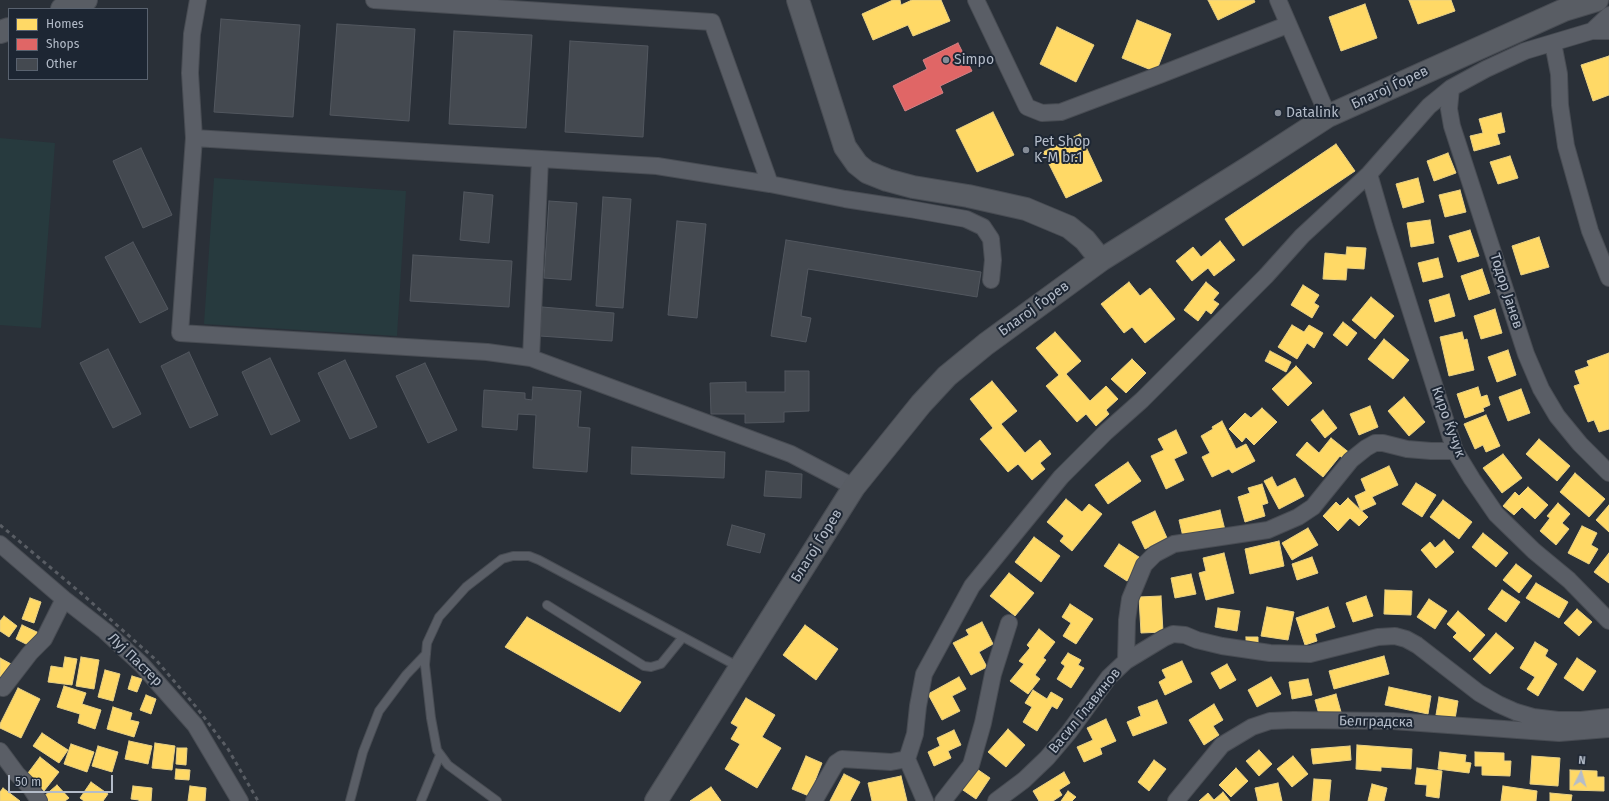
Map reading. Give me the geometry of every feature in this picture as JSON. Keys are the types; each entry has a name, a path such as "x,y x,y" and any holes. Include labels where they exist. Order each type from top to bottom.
{"main road":[{"path":"65,8 86,0"},
{"path":"798,0 845,146 857,164 867,172 887,180 913,187 968,196 1033,212 1069,227 1085,240 1101,260"},
{"name":"Благој Ѓорев","path":"656,801 854,486 921,404 947,376 986,344 1101,260 1328,116 1502,37 1564,10 1588,2"}],"street":[{"path":"198,0 192,34 190,73 194,138 180,333 487,352 531,358 790,454 854,486"},
{"path":"374,0 712,22 770,184"},
{"path":"976,0 1027,107 1042,113 1061,112 1287,25"},
{"path":"1278,0 1287,25 1328,116"},
{"path":"1592,31 1609,15"},
{"name":"Благој Ѓорев","path":"908,759 915,734 924,674 972,586 1061,477 1106,432 1147,395 1266,276 1302,236 1369,174 1429,106 1451,88 1486,69 1525,51 1592,31 1609,30"},
{"path":"1554,43 1559,74 1560,105 1566,146 1590,231 1609,278"},
{"name":"Тодор Јанев","path":"1451,88 1450,108 1452,126 1526,354 1541,389 1557,416 1580,444 1609,473"},
{"path":"194,138 657,166 770,184 845,199 966,219 983,227 991,238 993,260 992,280"},
{"path":"531,358 540,158"},
{"name":"Киро Ќучук","path":"1369,174 1388,240 1455,450 1479,490 1496,514 1534,551 1574,585 1609,621"},
{"path":"1126,661 1127,620 1130,598 1144,565 1155,554 1174,544 1268,530 1298,517 1313,507 1351,460 1375,443 1383,443 1407,449 1431,451 1455,450"},
{"name":"Луј Пастер","path":"0,544 64,599 105,631 163,686 195,725 240,801"},
{"path":"1,690 30,653 44,639 64,599"},
{"path":"943,801 971,765 983,723 993,674 1009,623"},
{"name":"Васил Главинов","path":"996,801 1024,780 1047,758 1069,732 1109,678 1126,661 1173,634 1185,635 1197,640 1222,646 1270,653 1310,654 1378,637 1395,636 1406,639 1417,645 1479,694 1516,712 1533,717 1558,720 1581,720 1609,717"},
{"name":"Белградска","path":"1176,801 1222,745 1252,727 1270,721 1393,721 1551,733 1609,730"},
{"path":"0,751 17,774 30,787 39,801"},
{"path":"814,801 836,763 842,759 891,762 908,759 925,801"}],"lane":[{"path":"497,801 448,765 440,756 437,750 431,718 425,665 427,643 440,617 466,587 502,559 513,556 529,556 539,560 740,668"},
{"path":"547,605 644,666 651,667 661,664 683,637"},
{"path":"350,801 363,752 379,711 406,675 426,654"},
{"path":"421,801 440,756"}],"green space":[{"path":"0,138 55,143 41,328 0,325"},
{"path":"214,178 406,191 397,336 204,324"}],"building: Homes":[{"path":"893,0 900,0 901,5 912,0 941,0 950,21 913,36 908,25 873,40 862,14"},
{"path":"1208,0 1254,0 1255,2 1218,20"},
{"path":"1409,0 1451,0 1455,11 1418,24"},
{"path":"1365,4 1377,38 1341,51 1329,17"},
{"path":"1137,20 1171,34 1156,72 1122,58"},
{"path":"1057,27 1094,45 1076,82 1040,64"},
{"path":"1609,56 1609,95 1593,101 1581,65"},
{"path":"993,112 1014,155 977,172 956,130"},
{"path":"1501,113 1505,132 1497,134 1500,144 1474,151 1470,136 1483,133 1479,119"},
{"path":"1080,134 1102,181 1066,198 1043,152"},
{"path":"1336,144 1355,171 1243,246 1225,219"},
{"path":"1448,153 1456,173 1434,181 1427,161"},
{"path":"1510,156 1518,178 1498,184 1490,162"},
{"path":"1418,178 1424,202 1403,208 1396,184"},
{"path":"1460,190 1466,212 1445,217 1439,195"},
{"path":"1430,220 1434,243 1411,247 1407,223"},
{"path":"1470,230 1479,256 1458,262 1449,236"},
{"path":"1539,237 1549,267 1521,275 1512,246"},
{"path":"1220,241 1235,260 1214,276 1208,268 1192,281 1176,261 1193,247 1201,257"},
{"path":"1347,247 1366,248 1364,269 1347,268 1346,280 1323,279 1325,253 1346,255"},
{"path":"1438,258 1443,277 1423,282 1418,263"},
{"path":"1482,269 1490,293 1469,300 1461,276"},
{"path":"1129,282 1140,296 1150,288 1175,319 1145,343 1132,327 1124,333 1101,304"},
{"path":"1206,282 1219,293 1213,300 1219,304 1211,314 1206,310 1198,321 1184,310"},
{"path":"1303,285 1319,295 1314,303 1319,306 1312,318 1291,305"},
{"path":"1449,294 1455,316 1435,322 1429,300"},
{"path":"1371,297 1394,316 1375,339 1352,320"},
{"path":"1495,309 1502,333 1481,339 1474,316"},
{"path":"1343,322 1357,333 1347,346 1333,335"},
{"path":"1292,325 1304,332 1309,325 1323,333 1314,348 1307,343 1297,359 1278,347"},
{"path":"1055,332 1081,361 1066,374 1090,401 1106,386 1118,399 1106,410 1109,414 1096,426 1086,414 1077,422 1046,386 1059,375 1036,348"},
{"path":"1462,332 1464,340 1467,339 1474,370 1449,376 1440,337"},
{"path":"1384,339 1409,360 1393,379 1368,359"},
{"path":"1508,350 1516,375 1497,382 1488,357"},
{"path":"1270,351 1291,362 1286,372 1265,361"},
{"path":"1609,353 1609,429 1599,432 1594,420 1588,422 1574,386 1580,384 1575,371 1589,366 1587,361"},
{"path":"1132,359 1146,373 1126,393 1111,379"},
{"path":"1296,366 1312,383 1288,406 1272,389"},
{"path":"992,381 1017,411 1001,424 1025,453 1040,440 1051,454 1040,463 1045,469 1032,480 1018,464 1008,472 980,439 993,428 970,399"},
{"path":"1478,387 1481,397 1487,395 1490,405 1483,408 1484,411 1465,418 1457,394"},
{"path":"1521,389 1530,413 1508,421 1499,397"},
{"path":"1404,397 1425,422 1409,436 1388,411"},
{"path":"1370,406 1378,427 1359,435 1350,414"},
{"path":"1262,408 1277,422 1254,445 1246,437 1242,442 1229,429 1245,413 1251,418"},
{"path":"1323,410 1337,428 1325,438 1311,420"},
{"path":"1486,415 1500,446 1486,452 1483,445 1475,449 1464,424"},
{"path":"1222,421 1236,449 1246,444 1255,461 1232,473 1229,469 1212,477 1202,457 1210,453 1201,436 1213,429 1212,427"},
{"path":"1176,430 1187,453 1174,459 1184,480 1166,489 1151,456 1164,450 1158,439"},
{"path":"1331,438 1351,454 1346,461 1340,456 1323,477 1296,455 1307,442 1319,453"},
{"path":"1539,439 1570,466 1557,481 1526,454"},
{"path":"1503,454 1522,478 1502,493 1483,468"},
{"path":"1128,462 1141,481 1108,504 1095,485"},
{"path":"1389,466 1398,485 1372,497 1376,504 1361,511 1355,496 1366,491 1361,479"},
{"path":"1575,473 1605,499 1589,517 1560,492"},
{"path":"1272,477 1277,487 1295,478 1304,496 1279,509 1264,481"},
{"path":"1416,483 1436,495 1422,517 1402,504"},
{"path":"1262,484 1268,503 1262,505 1265,516 1245,522 1238,497 1250,493 1248,488"},
{"path":"1528,487 1548,505 1535,519 1522,507 1514,515 1503,506 1515,492 1519,496"},
{"path":"1348,498 1368,517 1359,526 1350,518 1338,531 1323,516 1336,502 1340,506"},
{"path":"1066,499 1082,512 1089,504 1102,514 1072,551 1060,541 1064,536 1047,522"},
{"path":"1443,500 1472,522 1459,539 1430,517"},
{"path":"1558,503 1570,514 1562,523 1569,529 1556,545 1540,531 1550,518 1547,516"},
{"path":"1609,505 1609,532 1596,520"},
{"path":"1220,510 1225,530 1184,541 1179,520"},
{"path":"1155,511 1167,538 1145,549 1132,522"},
{"path":"1582,526 1597,533 1591,545 1598,549 1589,564 1568,553"},
{"path":"1308,528 1318,545 1292,560 1282,543"},
{"path":"1483,533 1508,553 1496,567 1472,547"},
{"path":"1034,537 1060,556 1041,582 1015,562"},
{"path":"1444,540 1454,552 1436,568 1421,550 1430,542 1435,548"},
{"path":"1279,541 1284,566 1250,574 1245,549"},
{"path":"1119,544 1142,559 1127,581 1104,566"},
{"path":"1224,553 1234,593 1206,600 1199,573 1206,571 1203,558"},
{"path":"1609,553 1609,583 1594,572"},
{"path":"1312,557 1318,573 1297,580 1292,564"},
{"path":"1516,564 1532,576 1519,593 1503,580"},
{"path":"1009,573 1034,593 1015,616 990,596"},
{"path":"1191,574 1196,594 1175,598 1171,578"},
{"path":"1536,583 1568,602 1559,618 1526,598"},
{"path":"1385,590 1412,591 1411,615 1384,614"},
{"path":"1502,590 1520,602 1506,622 1488,609"},
{"path":"1161,596 1163,632 1141,633 1139,597"},
{"path":"1366,596 1373,616 1353,622 1346,603"},
{"path":"30,598 41,602 34,623 22,619"},
{"path":"1429,599 1447,611 1435,629 1417,617"},
{"path":"1070,604 1093,619 1076,644 1063,636 1071,623 1062,617"},
{"path":"1267,607 1294,612 1288,640 1261,636"},
{"path":"1328,607 1335,627 1315,634 1317,641 1305,645 1296,618"},
{"path":"1218,608 1240,611 1237,631 1215,627"},
{"path":"1577,609 1592,622 1579,636 1564,623"},
{"path":"1458,611 1485,635 1470,652 1453,637 1457,633 1447,624"},
{"path":"4,616 17,626 9,637 0,631 0,621"},
{"path":"527,617 641,682 620,712 505,647"},
{"path":"982,622 993,644 979,652 987,667 971,675 953,643 969,635 966,630"},
{"path":"22,625 39,633 32,647 16,639"},
{"path":"805,625 838,649 816,680 783,655"},
{"path":"1039,629 1055,642 1043,658 1046,660 1035,675 1040,679 1028,694 1010,681 1024,664 1019,661 1030,648 1027,645"},
{"path":"1496,633 1514,648 1490,674 1473,659"},
{"path":"1246,637 1258,637 1258,645 1246,645"},
{"path":"1535,642 1548,650 1545,656 1557,664 1538,696 1527,689 1535,677 1520,668"},
{"path":"1068,653 1081,660 1078,665 1084,668 1071,688 1057,679 1065,666 1061,663"},
{"path":"1384,656 1389,674 1334,689 1329,671"},
{"path":"65,657 77,659 72,685 48,682 51,666 63,668"},
{"path":"81,657 99,660 94,689 76,686"},
{"path":"0,658 13,665 0,682"},
{"path":"1577,658 1596,671 1583,691 1564,678"},
{"path":"1182,661 1192,682 1165,695 1159,682 1166,678 1162,670"},
{"path":"1227,664 1236,680 1220,689 1211,673"},
{"path":"105,670 120,674 113,701 98,697"},
{"path":"132,676 142,679 137,692 128,689"},
{"path":"959,677 966,689 952,696 960,711 942,720 928,694"},
{"path":"1271,677 1281,694 1257,707 1248,690"},
{"path":"1308,679 1312,695 1292,699 1289,682"},
{"path":"64,686 86,693 82,704 101,710 95,729 78,723 80,714 57,707"},
{"path":"1389,687 1431,696 1428,714 1385,705"},
{"path":"18,688 40,699 21,738 0,728 0,724"},
{"path":"1033,690 1047,699 1051,692 1063,699 1057,709 1052,706 1037,731 1023,722 1032,707 1025,703"},
{"path":"1336,694 1341,712 1320,718 1315,700"},
{"path":"146,695 156,699 151,714 140,710"},
{"path":"1439,697 1458,701 1455,719 1436,715"},
{"path":"746,698 775,715 762,737 781,748 757,788 725,769 740,744 731,739 738,727 731,723"},
{"path":"1157,700 1167,723 1133,736 1127,722 1141,716 1138,707"},
{"path":"1214,704 1223,720 1213,726 1219,735 1204,745 1189,720"},
{"path":"113,707 132,713 130,720 139,722 134,737 107,729"},
{"path":"1106,719 1116,741 1100,748 1102,754 1084,762 1077,747 1093,740 1087,728"},
{"path":"1008,729 1025,745 1006,767 988,752"},
{"path":"954,730 961,745 948,751 951,758 934,766 928,752 940,746 937,738"},
{"path":"42,733 68,750 59,763 33,746"},
{"path":"129,741 152,746 148,764 125,759"},
{"path":"155,743 175,746 172,770 152,768"},
{"path":"71,744 94,752 87,772 64,764"},
{"path":"1357,745 1412,749 1411,769 1381,767 1381,771 1356,769"},
{"path":"98,746 118,752 112,772 92,766"},
{"path":"1350,746 1351,760 1313,764 1311,749"},
{"path":"177,748 187,748 186,765 176,764"},
{"path":"1259,750 1272,764 1259,776 1246,761"},
{"path":"1440,752 1466,755 1465,762 1471,763 1469,773 1438,769"},
{"path":"1475,752 1504,753 1504,761 1511,761 1510,776 1482,775 1482,766 1475,766"},
{"path":"806,756 822,763 809,796 792,789"},
{"path":"1293,756 1308,774 1292,787 1277,769"},
{"path":"1532,756 1560,758 1558,786 1530,784"},
{"path":"40,757 59,772 44,791 25,777"},
{"path":"1154,760 1166,769 1149,791 1138,782"},
{"path":"974,767 990,778 976,799 960,788"},
{"path":"1236,768 1248,781 1231,797 1219,785"},
{"path":"1417,768 1442,771 1439,798 1426,796 1427,785 1415,784"},
{"path":"176,769 190,770 189,780 175,779"},
{"path":"1570,770 1597,771 1597,777 1604,777 1604,791 1570,790"},
{"path":"1064,772 1070,783 1059,790 1062,795 1053,801 1039,801 1033,791"},
{"path":"844,774 860,782 850,801 830,801"},
{"path":"901,776 907,801 872,801 868,783"},
{"path":"1314,779 1331,780 1329,801 1312,801"},
{"path":"91,782 108,794 103,801 84,801 80,798"},
{"path":"1278,783 1282,801 1258,801 1255,788"},
{"path":"1372,784 1387,788 1384,801 1368,801"},
{"path":"57,785 69,798 65,801 46,801 43,797"},
{"path":"133,786 152,788 151,801 131,799"},
{"path":"190,786 206,788 205,801 188,801"},
{"path":"1503,786 1537,791 1536,801 1501,801"},
{"path":"711,787 721,801 690,801"},
{"path":"3,788 20,801 0,801 0,792"},
{"path":"1068,791 1076,797 1072,801 1061,801"},
{"path":"1223,792 1230,801 1199,801 1208,793 1214,800"},
{"path":"1550,793 1572,795 1571,801 1550,801"}],"building: Shops":[{"path":"958,43 972,71 940,86 943,93 905,111 893,86 927,69 923,60"}],"building: Other":[{"path":"221,19 300,25 293,117 214,112"},
{"path":"337,24 415,29 409,121 330,115"},
{"path":"454,31 532,35 526,128 449,124"},
{"path":"570,41 648,46 643,137 565,132"},
{"path":"141,148 172,215 143,228 113,161"},
{"path":"464,192 493,195 489,243 460,240"},
{"path":"603,197 631,199 623,308 596,306"},
{"path":"549,201 577,203 571,280 544,278"},
{"path":"677,221 706,224 697,318 668,315"},
{"path":"786,240 981,272 977,297 808,269 801,316 811,318 806,342 771,336"},
{"path":"133,242 168,309 140,323 105,257"},
{"path":"413,255 512,261 509,307 410,301"},
{"path":"542,307 614,313 612,341 540,336"},
{"path":"108,349 141,414 113,428 80,363"},
{"path":"189,352 218,415 190,428 161,366"},
{"path":"270,358 300,421 271,435 242,372"},
{"path":"345,360 377,427 350,439 318,373"},
{"path":"425,363 457,430 428,443 396,376"},
{"path":"785,371 809,371 809,411 784,412 784,422 745,423 745,414 711,414 710,383 746,382 746,392 785,392"},
{"path":"533,387 581,391 578,427 590,428 587,472 533,468 536,415 518,414 517,430 482,427 484,390 525,393 525,399 532,400"},
{"path":"632,447 725,452 724,478 631,474"},
{"path":"766,471 802,474 801,498 764,496"},
{"path":"732,525 765,534 760,553 727,545"}],"railway":[{"path":"0,525 82,594 156,660 197,708 228,749 258,801"}],"place":[{"name":"Simpo","path":"946,60"},
{"name":"Datalink","path":"1278,113"},
{"name":"Pet Shop K-M br.1","path":"1026,150"}]}
